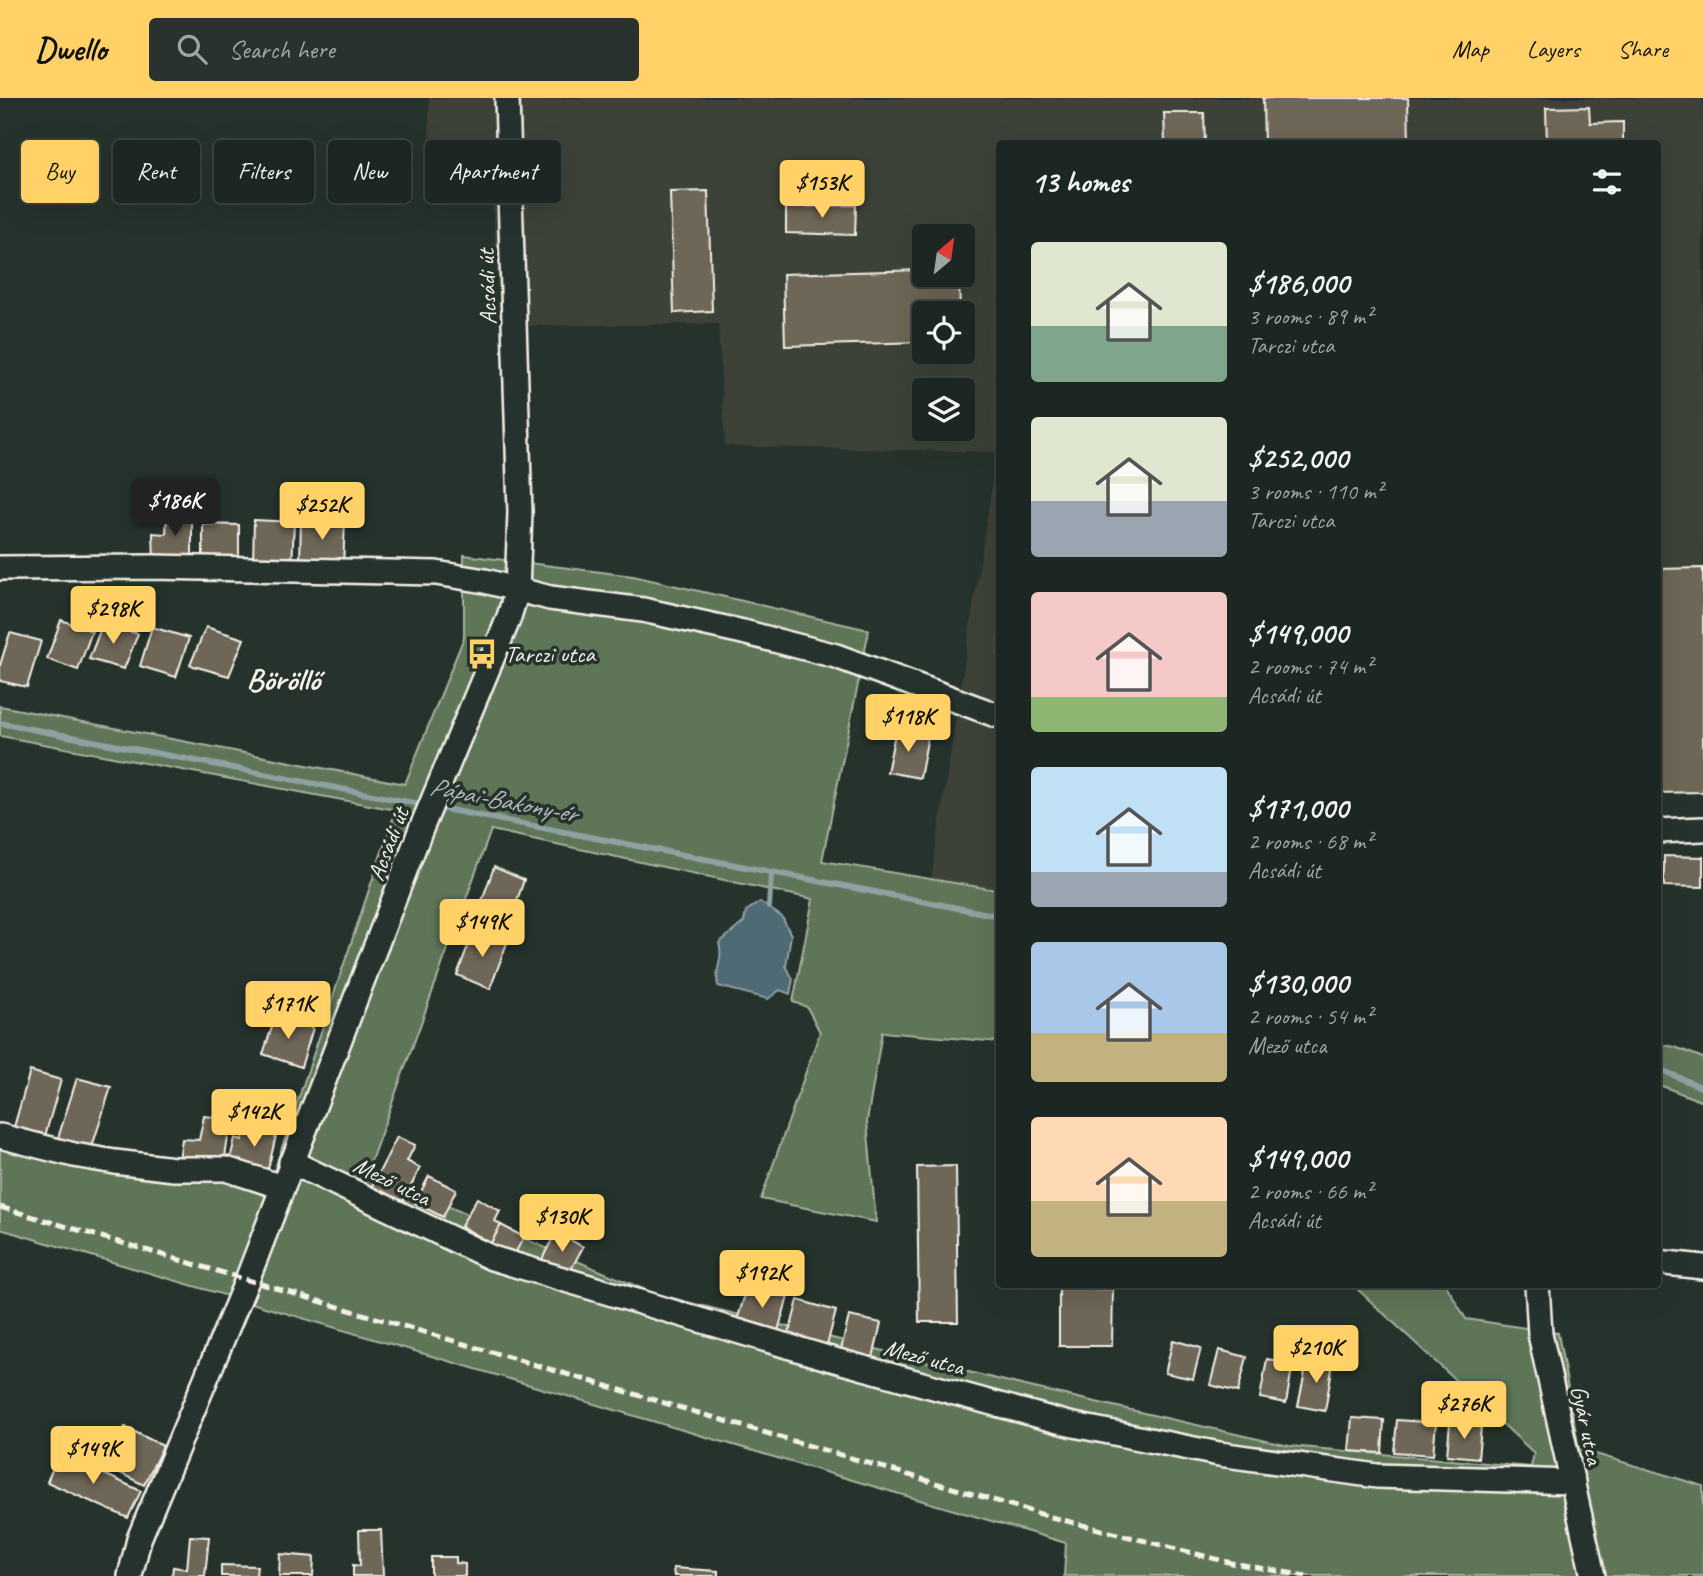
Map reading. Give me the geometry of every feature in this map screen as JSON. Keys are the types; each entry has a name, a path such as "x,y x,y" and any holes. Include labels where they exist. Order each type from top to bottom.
{"street":[{"name":"Acsádi út","path":"130,1576 139,1539 247,1280 421,830 481,691 517,591 520,512 518,394 507,98"},
{"path":"0,568 152,567 436,573 485,581 550,598 643,610 743,632 836,656 996,715"},
{"path":"1661,831 1703,829"},
{"path":"0,1136 115,1163 174,1169 226,1170 282,1187"},
{"name":"Mező utca","path":"291,1162 504,1262 831,1359 1069,1424 1219,1454 1377,1476 1573,1482"},
{"path":"1661,1262 1703,1267"},
{"name":"Gyár utca","path":"1537,1288 1540,1334 1593,1576"}],"shaded area":[{"path":"429,98 1703,98 1703,790 1661,790 1661,140 996,140 996,452 725,446 718,324 500,326 493,203 561,203 561,140 429,140"},
{"path":"996,458 996,890 931,880"}],"green space":[{"path":"464,555 633,576 869,630 822,861 996,890 996,1042 882,1032 867,1121 876,1222 761,1199 820,1032 807,1007 793,1002 813,899 491,830 367,1172 655,1294 1021,1385 1289,1446 1531,1467 1534,1453 1356,1288 1448,1288 1466,1319 1558,1333 1579,1449 1703,1486 1703,1576 1064,1576 1066,1543 0,1229 0,1129 63,1147 273,1174 396,810 0,736 0,706 405,784 464,637"},
{"path":"1661,1045 1703,1058 1703,1102 1661,1086"}],"water":[{"path":"760,902 782,917 791,935 786,966 793,979 790,994 780,990 768,999 718,986 717,980 719,943 744,922 746,911"}],"building":[{"path":"1263,98 1408,98 1409,140 1264,140"},
{"path":"1589,107 1590,123 1623,122 1623,140 1547,140 1546,108"},
{"path":"1164,113 1204,113 1205,140 1165,140"},
{"path":"708,191 712,311 674,313 670,192"},
{"path":"856,205 855,235 786,233 786,207"},
{"path":"912,270 912,287 959,287 960,301 912,301 912,342 785,346 783,274"},
{"path":"167,511 192,511 192,560 154,560 153,533 166,534"},
{"path":"301,518 345,521 343,567 300,564"},
{"path":"254,520 294,522 292,565 253,563"},
{"path":"203,524 239,525 239,564 203,563"},
{"path":"1703,568 1703,792 1661,793 1661,569"},
{"path":"61,620 92,631 78,670 47,659"},
{"path":"103,623 138,634 124,669 89,659"},
{"path":"152,627 189,638 176,677 140,666"},
{"path":"206,627 244,639 229,676 190,665"},
{"path":"10,633 41,641 27,687 0,681 0,665"},
{"path":"896,729 928,736 920,778 887,772"},
{"path":"1664,856 1703,857 1703,887 1664,886"},
{"path":"494,867 524,880 511,918 480,906"},
{"path":"474,930 507,943 490,989 457,975"},
{"path":"276,1015 313,1028 301,1067 263,1054"},
{"path":"30,1071 61,1080 45,1136 14,1127"},
{"path":"77,1078 111,1087 92,1147 58,1138"},
{"path":"204,1116 231,1119 224,1163 179,1160 182,1139 199,1140"},
{"path":"245,1127 276,1136 268,1169 230,1160 235,1138 242,1140"},
{"path":"397,1137 415,1145 407,1161 420,1168 402,1204 371,1188"},
{"path":"956,1166 958,1322 919,1322 917,1167"},
{"path":"429,1176 456,1190 443,1217 415,1203"},
{"path":"477,1198 500,1211 495,1221 501,1225 491,1243 461,1226"},
{"path":"501,1225 524,1237 514,1255 491,1243"},
{"path":"556,1232 583,1247 568,1275 541,1261"},
{"path":"748,1284 788,1297 776,1337 736,1324"},
{"path":"1059,1288 1113,1289 1112,1346 1059,1346"},
{"path":"798,1300 836,1311 826,1349 788,1338"},
{"path":"849,1316 881,1323 872,1362 840,1354"},
{"path":"1173,1340 1201,1348 1193,1379 1165,1373"},
{"path":"1219,1350 1247,1357 1238,1392 1210,1385"},
{"path":"1308,1358 1333,1363 1325,1411 1298,1406"},
{"path":"1267,1359 1293,1363 1286,1403 1260,1398"},
{"path":"1352,1418 1384,1420 1382,1453 1349,1451"},
{"path":"1397,1420 1436,1423 1433,1455 1394,1452"},
{"path":"1450,1423 1481,1427 1478,1458 1447,1455"},
{"path":"125,1427 163,1446 144,1485 106,1466"},
{"path":"59,1453 141,1491 128,1518 47,1482"},
{"path":"359,1530 381,1530 383,1576 353,1576 353,1565 360,1566"},
{"path":"190,1536 209,1537 205,1576 172,1576 173,1567 187,1569"},
{"path":"280,1554 314,1557 313,1576 279,1576"},
{"path":"431,1557 456,1557 456,1563 465,1564 465,1576 431,1576"},
{"path":"221,1565 257,1566 256,1576 221,1576"},
{"path":"673,1568 718,1571 718,1576 674,1576"}],"waterway":[{"name":"Pápai-Bakony-ér","path":"0,723 996,915"},
{"path":"769,907 771,873"},
{"name":"Pápai-Bakony-ér","path":"1661,1070 1703,1088"}],"railway":[{"path":"0,1207 1051,1517 1232,1563 1306,1576"}],"place":[{"name":"Tarczi utca","path":"482,654"}],"district":[{"name":"Böröllő","path":"283,679"}]}
